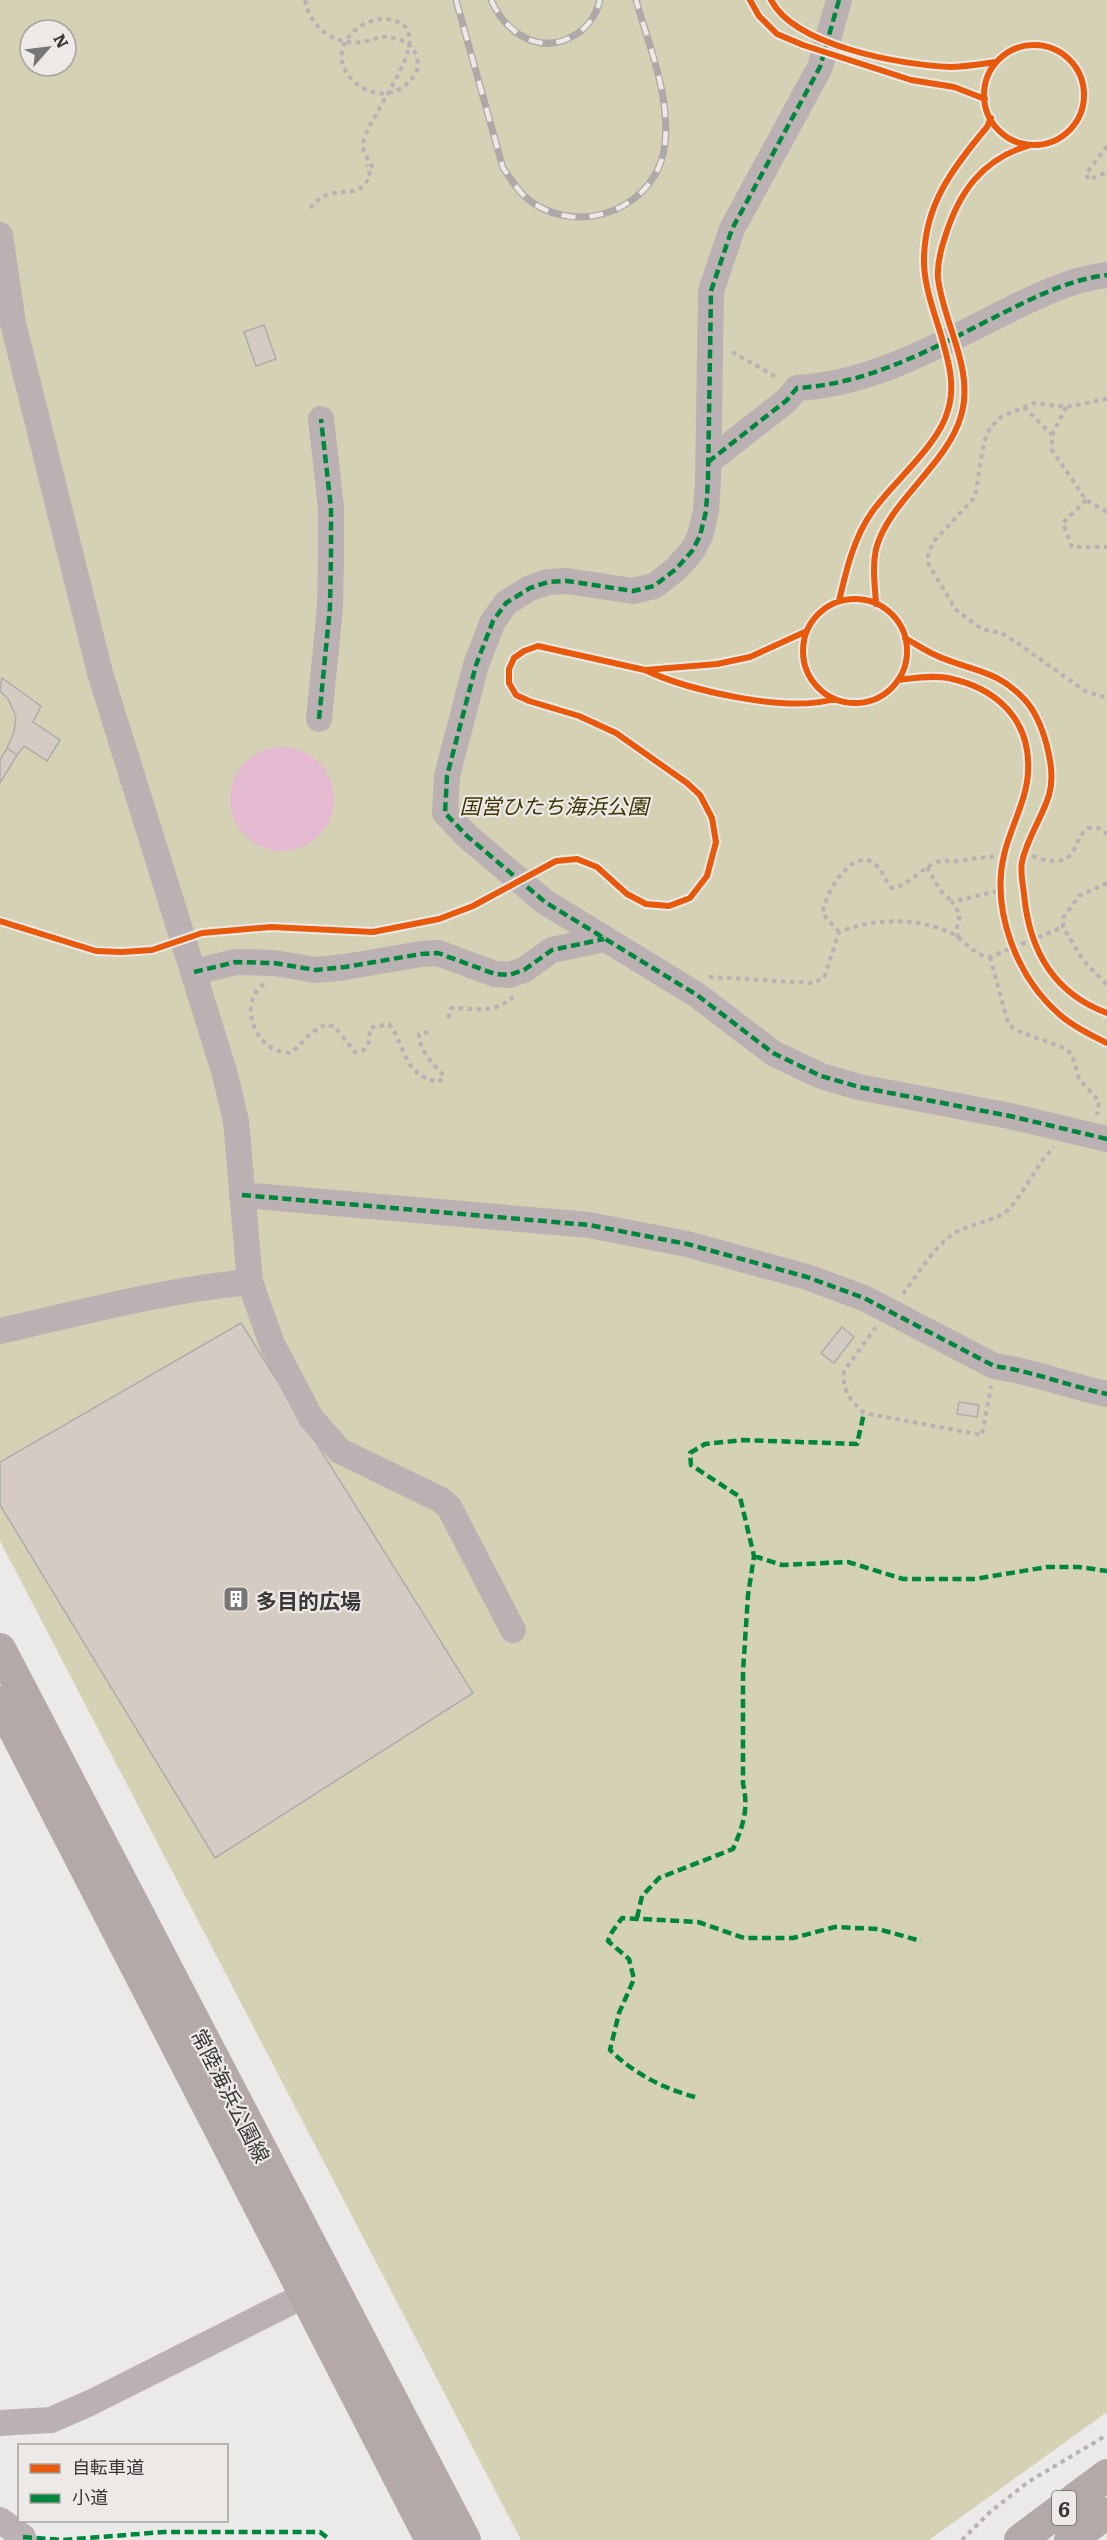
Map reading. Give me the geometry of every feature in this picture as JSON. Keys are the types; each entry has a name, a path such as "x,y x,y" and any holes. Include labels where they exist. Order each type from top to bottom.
{"main road":[{"name":"常陸海浜公園線","path":"0,1649 317,2289 431,2540"},
{"name":"常陸海浜公園線","path":"0,1702 317,2289 465,2540"},
{"name":"6","path":"1020,2540 1107,2475"},
{"name":"6","path":"1070,2540 1107,2513"}],"street":[{"path":"836,12 820,67 732,229 711,291 706,512 700,536 676,569 654,586 633,591 567,581 548,582 530,588 506,603 493,621 476,665 447,776 445,813 545,902 697,995 773,1053 821,1076 859,1087 1010,1116 1070,1132 1100,1129"},
{"path":"0,235 13,323 64,536 100,673 224,1071 236,1121 250,1282 272,1344 311,1418 340,1451 441,1500 448,1507 513,1630"},
{"path":"708,462 787,400 797,388 824,386 892,367 1054,289 1107,274"},
{"path":"319,719 330,607 331,556 331,508 321,419"},
{"path":"194,972 236,962 274,963 316,970 345,968 438,953 495,974 509,975 524,970 552,950 604,939"},
{"path":"242,1195 589,1225 687,1244 807,1277 864,1298 994,1366 1016,1369 1066,1385 1107,1394"},
{"path":"0,1331 150,1295 250,1282"},
{"path":"0,2423 51,2420 90,2403 317,2289"},
{"path":"0,2520 22,2539"}],"path":[{"path":"305,0 314,23 338,40 345,42 352,43 360,43 381,37 391,37 406,42 413,48 418,64 413,78 397,91 390,92 383,93 369,92 351,82 346,74 342,52 344,44 350,37 356,30 379,19 394,20 402,24 410,38 410,45 409,52 404,63 392,86 387,94 382,103 364,138 363,147 373,172 362,188 354,191 327,193 318,198 310,208"},
{"path":"1107,146 1086,174 1089,180 1107,172"},
{"path":"710,337 759,369 797,388"},
{"path":"1107,399 1066,407 1034,403 1001,417 990,428 984,442 975,497 935,540 927,553 929,565 957,610 982,629 1001,633 1009,638 1085,691 1107,698"},
{"path":"1024,406 1052,435"},
{"path":"1066,407 1052,435 1052,450 1086,500 1107,512"},
{"path":"1086,500 1063,523 1072,547 1107,547"},
{"path":"1028,843 1023,856 1055,862 1066,860 1072,855 1078,840 1088,828 1098,828 1107,834"},
{"path":"839,932 823,914 823,903 851,864 860,859 871,861 879,867 892,888 899,887 927,867 944,860 958,862 984,856 1003,860 1006,847"},
{"path":"927,867 940,890 960,914 957,927 958,938"},
{"path":"952,902 1001,893 1001,880"},
{"path":"1107,883 1079,896 1063,918 1063,927 1082,959 1107,986"},
{"path":"839,932 873,922 913,922 958,938 978,956 992,955 1063,927"},
{"path":"697,995 709,976 813,983 824,978 839,932"},
{"path":"1030,933 1037,951"},
{"path":"1011,942 1015,952"},
{"path":"992,955 1008,1023 1015,1030 1067,1049 1072,1055 1076,1074 1099,1101 1100,1129"},
{"path":"290,967 259,987 250,1003 251,1020 260,1038 275,1050 290,1053 302,1044 313,1030 327,1024 335,1027 355,1052 364,1050 369,1041 370,1028 389,1024 402,1053 414,1069 427,1079 440,1082 444,1076 425,1054 419,1042 419,1034 429,1032"},
{"path":"448,1018 451,1008 489,1011 504,1005 518,994 524,970"},
{"path":"903,1295 937,1248 953,1233 1006,1212 1041,1161 1070,1132"},
{"path":"883,1319 849,1361 844,1371 846,1392 850,1401 864,1413 982,1435 992,1376"},
{"path":"962,2540 989,2513 1028,2482 1107,2435"}],"green space":[{"name":"国営ひたち海浜公園","path":"0,0 1107,0 1107,2412 929,2540 521,2540 0,1541"}],"shaded area":[{"path":"282,747 302,751 319,762 330,779 334,799 330,819 319,836 302,847 282,851 262,847 245,836 234,819 230,799 234,779 245,762 262,751"}],"building":[{"path":"264,325 276,359 256,366 244,332"},
{"path":"2,678 41,706 33,722 60,740 47,761 24,746 17,755 7,748 14,732 16,716 8,699 0,691"},
{"path":"7,748 17,755 0,783 0,760"},
{"name":"多目的広場","path":"241,1323 473,1693 215,1858 0,1505 0,1462"},
{"path":"842,1327 854,1337 834,1363 821,1353"},
{"path":"959,1402 979,1405 977,1417 957,1414"}],"railway":[{"path":"456,0 503,168 528,200 553,213 574,217 596,216 634,199 649,184 660,165 665,143 664,107 657,71 636,0"},
{"path":"491,0 498,13 517,33 529,40 541,43 554,43 581,31 593,17 600,0"}],"marked path":[{"path":"839,0 820,67 732,229 711,291 708,481 706,511 700,536 692,551 676,569 654,586 633,591 567,581 548,582 530,588 506,603 493,621 476,665 447,776 445,813 467,836 545,902 697,995 773,1053 821,1076 859,1087 1010,1116 1107,1139"},
{"path":"708,462 787,400 797,388 849,380 874,373 946,342 1048,292 1077,281 1107,275"},
{"path":"319,719 330,607 331,556 331,508 321,419"},
{"path":"194,972 236,962 274,963 316,970 438,953 495,974 509,975 524,970 552,950 604,939"},
{"path":"242,1195 589,1225 687,1244 807,1277 864,1298 994,1366 1022,1371 1107,1394"},
{"path":"637,1918 642,1896 659,1878 733,1849 745,1809 743,1672 748,1595 754,1556 740,1497 691,1465 690,1453 705,1444 743,1440 857,1444 864,1413"},
{"path":"754,1556 782,1565 848,1562 903,1579 975,1579 1047,1567 1079,1567 1107,1571"},
{"path":"695,2097 672,2090 649,2079 610,2050 619,2013 634,1979 629,1959 608,1941 622,1918 698,1922 744,1938 793,1938 835,1927 878,1929 921,1941"},
{"path":"23,2537 62,2540 164,2532 320,2532 330,2540"}],"cycle path":[{"path":"750,0 759,16 777,34 803,45 911,80 954,87 985,99"},
{"path":"771,0 784,16 802,30 851,50 929,65 956,67 996,62"},
{"path":"1034,45 1053,49 1069,60 1080,76 1084,95 1080,114 1069,130 1053,141 1034,145 1015,141 999,130 988,114 984,95 988,76 999,60 1015,49 1034,45"},
{"path":"839,601 851,555 860,532 881,500 926,450 943,423 948,410 951,391 950,372 926,282 925,243 928,224 942,190 991,118"},
{"path":"876,604 874,563 876,549 883,532 904,499 944,451 961,416 964,381 938,278 945,237 957,206 975,179 998,159 1030,145"},
{"path":"855,599 875,603 884,608 898,622 903,631 907,651 903,671 898,680 884,694 875,699 855,703 835,699 826,694 812,680 807,671 803,651 807,631 812,622 826,608 835,603 855,599"},
{"path":"0,921 96,951 122,952 152,950 202,933 271,927 373,932 439,919 473,906 556,861 577,859 597,867 627,894 646,904 669,906 690,898 707,876 716,842 712,818 700,795 687,783 616,733 579,716 516,695 509,683 509,669 514,658 538,646 645,670 717,664 750,657 807,631"},
{"path":"905,638 946,660 981,671 1003,682 1025,700 1032,709 1047,745 1051,784 1049,795 1022,862 1021,874 1031,933 1038,951 1058,981 1072,994 1107,1013"},
{"path":"645,670 687,685 739,698 791,703 814,703 834,699"},
{"path":"898,680 936,677 966,683 996,698 1017,722 1024,737 1028,772 1025,793 1004,855 1001,876 1001,898 1011,942 1031,982 1045,1000 1071,1023 1107,1043"}],"place":[{"name":"多目的広場","path":"236,1599"}]}
